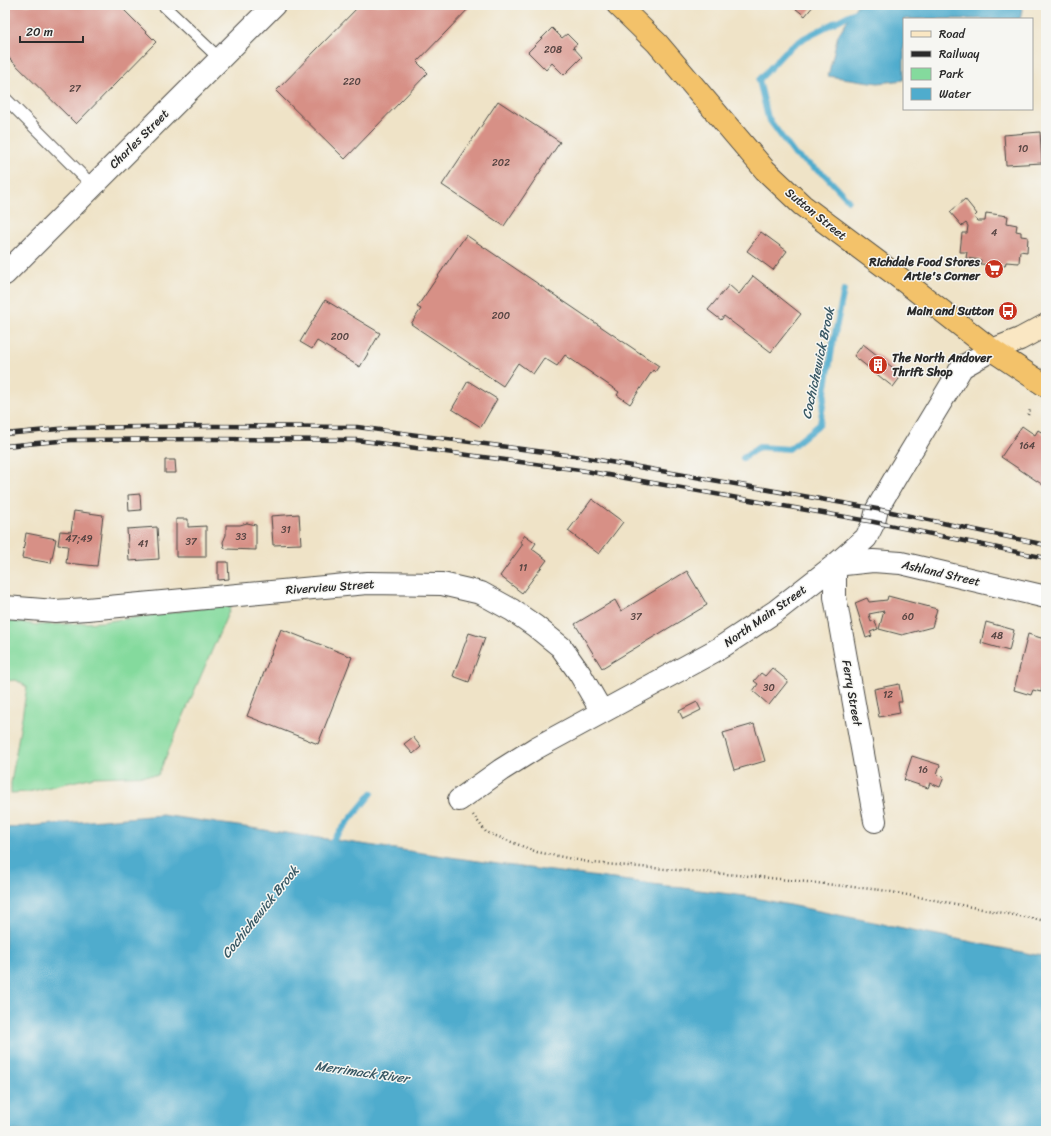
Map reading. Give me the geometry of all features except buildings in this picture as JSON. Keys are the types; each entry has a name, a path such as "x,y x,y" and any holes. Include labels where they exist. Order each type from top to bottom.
{"highway":[{"name":"Sutton Street","path":"618,5 657,43 765,170 802,205 905,282 992,350 1046,386"}],"main road":[{"path":"992,350 1024,337 1046,325"}],"street":[{"name":"Charles Street","path":"5,274 274,5"},
{"name":"North Main Street","path":"460,800 501,770 536,748 720,648 776,611 835,565 866,538 874,522 878,509 898,473 962,367 992,350"},
{"name":"Ashland Street","path":"835,565 873,561 901,563 1046,597"},
{"name":"Ferry Street","path":"835,565 835,597 875,821"},
{"name":"Riverview Street","path":"5,607 55,611 87,610 367,584 442,584 481,593 512,610 535,626 561,647 580,674 602,712"}],"lane":[{"path":"163,5 220,59"},
{"path":"5,98 93,186"}],"path":[{"path":"1028,415 1030,410"},
{"path":"460,800 486,832 537,852 593,863 762,877 881,890 1046,921"}],"green space":[{"path":"232,604 158,775 94,777 28,792 11,793 11,783 27,687 16,680 5,681 5,620 37,625 102,622"}],"water":[{"path":"857,5 1023,5 1020,18 903,18 903,80 878,83 828,76 838,35"},
{"name":"Merrimack River","path":"162,815 498,864 745,896 1046,957 1046,1131 5,1131 5,828"}],"waterway":[{"name":"Cochichewick Brook","path":"848,200 825,175 795,155 768,118 759,80 785,52 804,38 869,5"},
{"name":"Cochichewick Brook","path":"743,458 759,447 789,449 820,424 833,343 844,290"},
{"name":"Cochichewick Brook","path":"328,846 372,793"}],"railway":[{"path":"5,434 69,428 214,426 357,427 582,457 877,509 1046,545"},
{"path":"5,446 70,440 356,440 580,470 874,522 1046,558"}],"place":[{"name":"Richdale Food Stores Artie's Corner","path":"994,269"},
{"name":"Main and Sutton","path":"1008,311"},
{"name":"The North Andover Thrift Shop","path":"878,365"}]}
